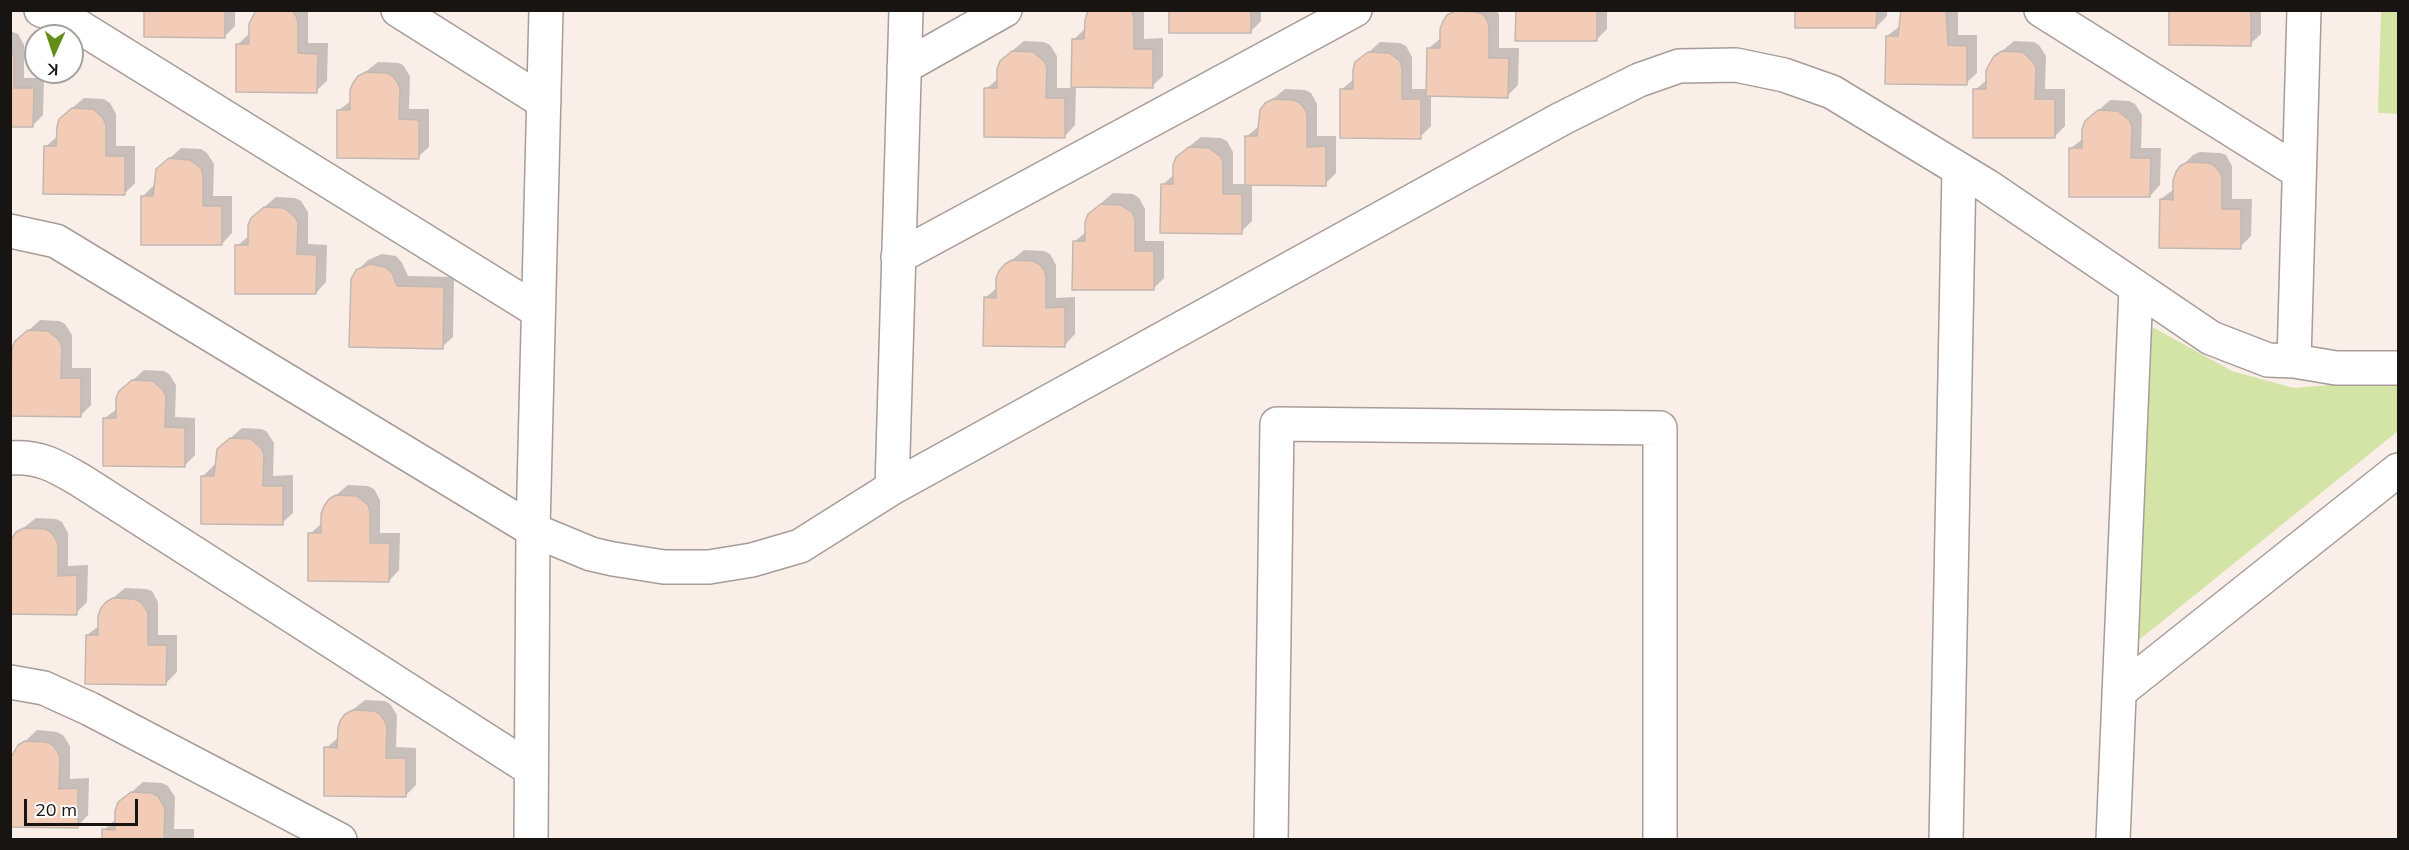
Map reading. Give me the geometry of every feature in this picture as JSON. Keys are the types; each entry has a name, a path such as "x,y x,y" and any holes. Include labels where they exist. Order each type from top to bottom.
{"street":[{"path":"41,10 70,21 538,311"},
{"path":"398,10 544,102"},
{"path":"531,840 532,530 546,10"},
{"path":"892,488 906,10"},
{"path":"904,67 1005,10"},
{"path":"898,257 1355,10"},
{"path":"2041,10 2299,172"},
{"path":"2294,361 2304,10"},
{"path":"10,231 56,241 532,530 591,554 664,567 709,567 752,560 800,546 892,488 1561,119 1639,80 1679,66 1736,65 1784,75 1832,92 1959,169 2211,338 2268,360 2294,361 2336,368 2398,368"},
{"path":"1946,840 1959,169"},
{"path":"2114,840 2136,288"},
{"path":"1271,840 1277,424 1660,429 1660,840"},
{"path":"10,458 29,457 52,464 81,480 531,769"},
{"path":"2120,692 2398,470"},
{"path":"10,682 44,688 90,709 339,840"}],"green space":[{"path":"2381,11 2398,11 2398,114 2378,113"},
{"path":"2134,320 2156,329 2232,371 2294,388 2398,379 2398,431 2139,640 2133,629"}],"building":[{"path":"144,10 225,10 225,38 144,37"},
{"path":"256,10 292,10 298,22 298,53 318,54 317,93 236,92 236,44 249,44 249,24"},
{"path":"1088,10 1131,10 1134,17 1134,49 1153,49 1153,88 1071,87 1072,39 1084,39"},
{"path":"1169,10 1251,10 1251,33 1169,33"},
{"path":"1516,10 1597,10 1597,41 1515,41"},
{"path":"1795,10 1877,10 1876,28 1795,28"},
{"path":"1901,10 1946,10 1948,45 1967,46 1967,85 1885,84 1886,36 1898,36"},
{"path":"2169,10 2251,10 2251,46 2169,45"},
{"path":"1455,11 1476,12 1483,14 1487,20 1489,58 1509,58 1508,98 1426,96 1427,48 1440,48 1440,29 1443,21 1447,15"},
{"path":"10,48 14,56 14,88 34,88 33,127 10,127"},
{"path":"1012,51 1033,52 1044,61 1047,67 1046,98 1065,98 1065,138 984,137 984,88 997,88 997,69 1000,61"},
{"path":"2002,51 2023,52 2033,62 2036,68 2035,99 2055,99 2055,138 1973,138 1973,89 1986,89 1986,70 1994,56"},
{"path":"1368,52 1389,53 1400,61 1402,99 1421,99 1421,139 1340,138 1340,89 1353,89 1355,62"},
{"path":"366,72 387,73 397,82 400,88 399,119 419,120 419,159 337,158 337,110 350,110 350,90 358,76"},
{"path":"1273,99 1294,100 1305,109 1307,147 1326,146 1326,186 1245,185 1245,136 1257,136 1260,110 1265,103"},
{"path":"72,108 93,109 103,118 106,125 106,156 125,156 125,195 43,194 44,146 56,146 59,119"},
{"path":"2098,110 2118,111 2129,120 2132,126 2131,158 2151,158 2150,197 2069,197 2069,148 2082,148 2082,129 2085,121"},
{"path":"1189,147 1209,148 1221,157 1223,194 1242,194 1242,234 1160,233 1161,184 1173,184 1173,165 1176,157"},
{"path":"169,158 190,160 201,168 203,206 222,206 222,245 141,245 141,196 153,196 156,169"},
{"path":"2188,162 2209,163 2220,172 2222,209 2241,209 2241,249 2159,248 2160,199 2173,200 2173,180 2176,172 2180,166"},
{"path":"1101,204 1121,205 1133,213 1135,251 1154,251 1154,290 1072,290 1073,241 1085,241 1085,222 1088,214"},
{"path":"264,207 284,208 295,217 298,223 297,254 317,255 316,294 235,294 235,245 248,245 248,225 251,218"},
{"path":"1012,260 1033,261 1044,270 1046,308 1065,307 1065,347 983,346 984,297 996,298 996,278 1005,264"},
{"path":"370,264 385,267 392,273 397,286 444,287 443,349 349,347 351,279 356,270"},
{"path":"28,330 48,331 59,340 62,347 61,378 81,378 81,417 10,416 12,348 15,341"},
{"path":"132,380 153,381 163,390 166,396 165,427 185,428 185,467 103,466 103,418 116,418 116,398 119,391"},
{"path":"230,438 251,439 261,448 264,454 263,486 283,486 283,525 201,524 201,476 214,476 217,449"},
{"path":"336,495 357,496 368,505 370,543 390,543 389,582 308,581 308,533 321,533 321,514 324,506"},
{"path":"24,528 45,529 55,538 58,544 58,576 77,575 77,615 10,614 10,541 16,532"},
{"path":"113,598 134,599 141,602 145,608 148,613 148,645 167,645 166,685 85,684 86,635 98,635 98,616 101,608"},
{"path":"353,710 374,711 384,720 387,726 386,758 406,758 406,797 324,796 324,747 337,748 340,721 345,714"},
{"path":"25,741 46,742 53,745 57,751 60,757 59,789 78,788 78,828 10,827 10,759 18,745"},
{"path":"131,792 151,793 158,796 165,808 164,839 184,840 102,840 102,829 115,830 115,811 118,802"}]}
